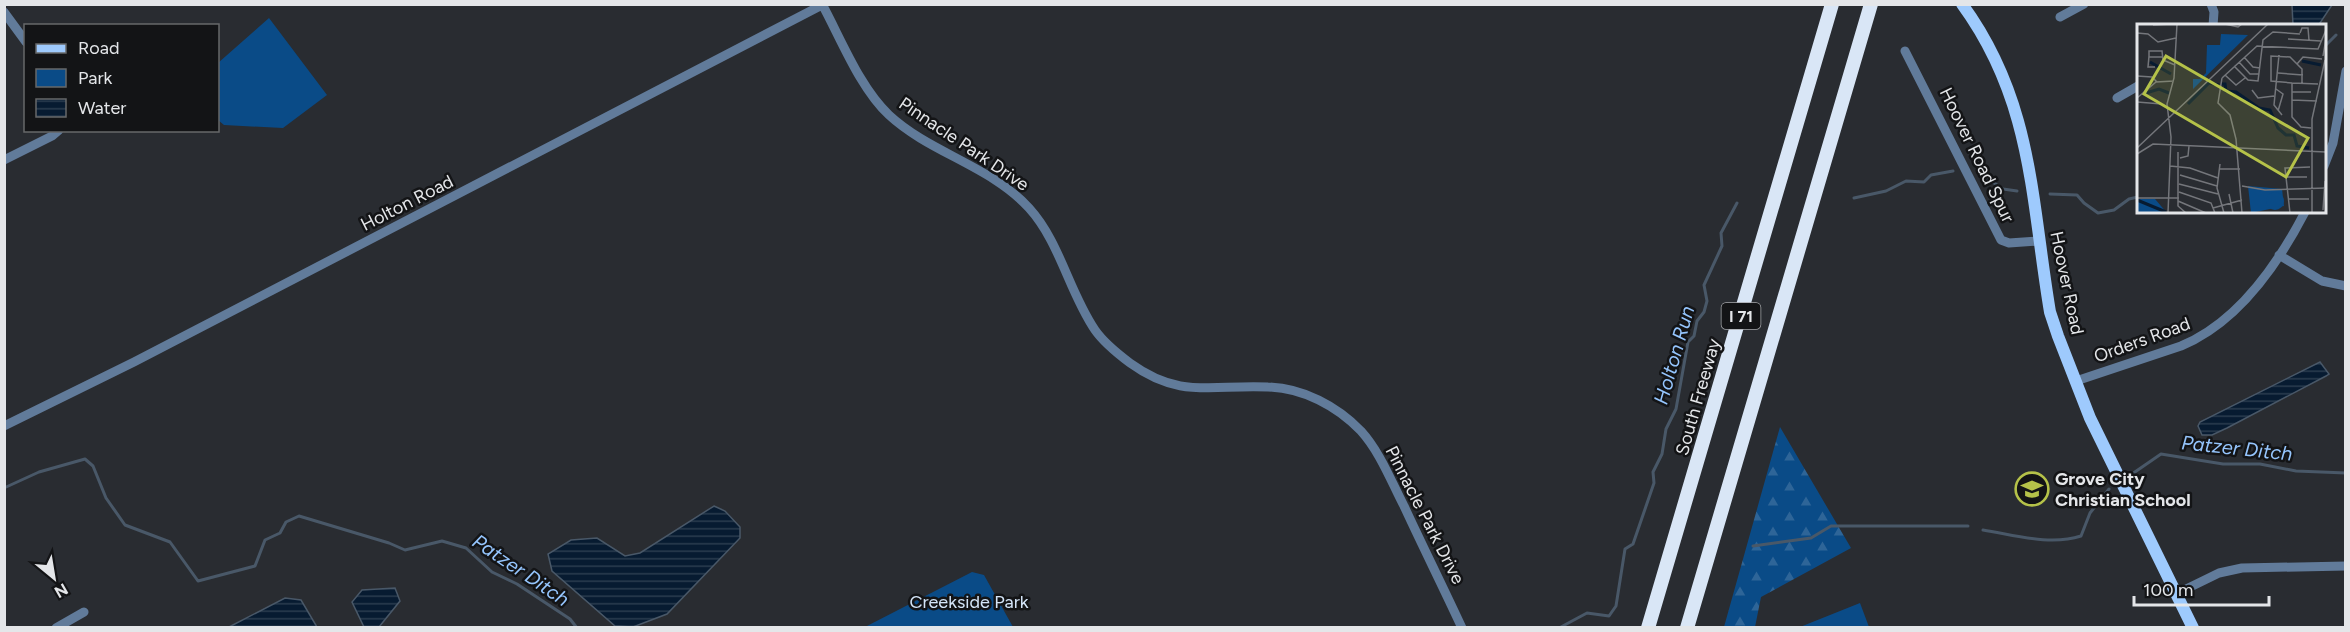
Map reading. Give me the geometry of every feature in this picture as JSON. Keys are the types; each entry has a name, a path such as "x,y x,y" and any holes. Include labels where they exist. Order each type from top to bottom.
{"highway":[{"name":"South Freeway","path":"1648,627 1833,4"},
{"name":"I 71","path":"1688,627 1871,4"}],"main road":[{"name":"Hoover Road","path":"1962,4 1993,53 2014,105 2026,152 2038,240 2054,324 2090,418 2193,627"}],"street":[{"path":"2060,18 2084,4"},
{"path":"2211,4 2214,12 2213,24"},
{"name":"Holton Road","path":"4,426 143,358 823,5"},
{"name":"Pinnacle Park Drive","path":"823,5 867,88 890,115 1005,188 1029,208 1048,236 1097,333 1130,363 1161,380 1181,387 1201,389 1268,387 1306,393 1347,418 1362,432 1386,471 1462,627"},
{"path":"4,12 24,39"},
{"name":"Hoover Road Spur","path":"1905,51 2001,240 2010,243 2038,240"},
{"path":"2326,163 2333,143 2346,71"},
{"path":"2117,98 2137,87"},
{"path":"4,160 57,132"},
{"name":"Orders Road","path":"2076,381 2181,346 2202,336 2230,314 2246,297 2279,255 2304,213"},
{"path":"2279,255 2322,281 2346,286"},
{"path":"2176,594 2219,573 2242,568 2346,566"},
{"path":"56,627 84,612"}],"green space":[{"path":"269,18 327,95 283,128 224,125 219,121 219,62"},
{"path":"1780,427 1851,548 1761,597 1755,627 1724,627"},
{"name":"Creekside Park","path":"972,572 984,575 1013,627 865,627"},
{"path":"1860,603 1869,627 1800,627"}],"water":[{"path":"2292,4 2332,5 2319,24 2293,24"},
{"path":"2320,362 2329,374 2326,376 2227,428 2212,435 2202,435 2198,426 2200,422"},
{"path":"714,506 725,511 740,527 740,538 667,614 633,627 615,626 552,571 548,554 571,540 597,538 625,556 640,553"},
{"path":"395,588 400,601 379,627 364,627 352,602 362,590"},
{"path":"285,598 301,600 317,627 229,627"}],"waterway":[{"name":"Holton Run","path":"2326,45 2336,35"},
{"name":"Holton Run","path":"1854,198 1886,191 1906,181 1924,182 1931,175 1953,171"},
{"name":"Holton Run","path":"1985,177 2003,189 2017,191"},
{"name":"Holton Run","path":"2050,194 2077,195 2098,213 2114,210 2129,199 2137,197"},
{"name":"Holton Run","path":"1559,628 1587,613 1609,616 1616,606 1625,549 1633,544 1654,483 1653,472 1662,454 1666,429 1676,409 1688,342 1694,336 1697,321 1704,312 1707,301 1704,285 1722,246 1721,233 1737,203"},
{"name":"Patzer Ditch","path":"2132,474 2161,454 2223,464 2260,464 2296,471 2346,473"},
{"name":"Patzer Ditch","path":"4,488 39,472 85,459 93,466 106,498 125,525 170,542 198,581 255,566 265,540 280,533 286,522 299,516 405,550 442,541 466,548 492,572 517,584 570,619 577,628"},
{"name":"Patzer Ditch","path":"1983,530 2045,540 2081,536 2090,513 2109,489"},
{"name":"Patzer Ditch","path":"1753,546 1811,538 1831,526 1968,526"}],"place":[{"name":"Grove City Christian School","path":"2032,489"}]}
